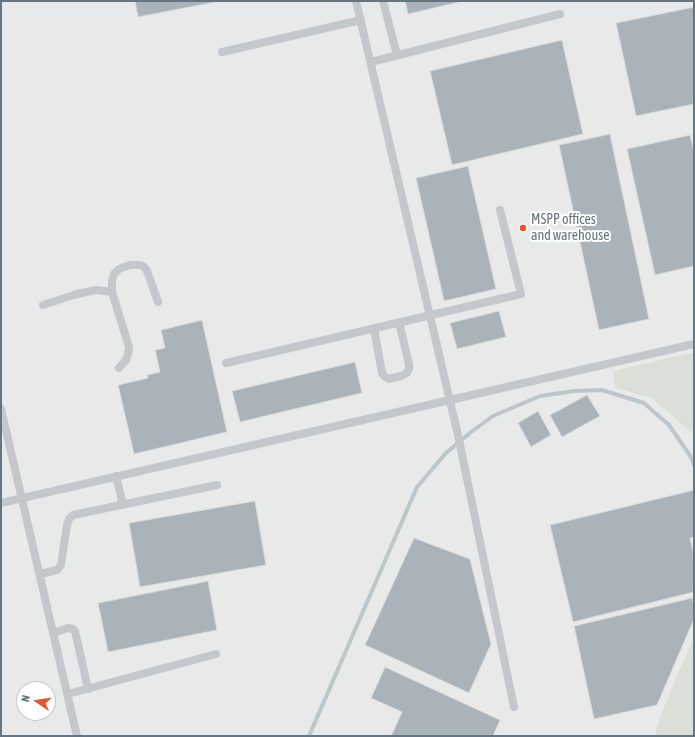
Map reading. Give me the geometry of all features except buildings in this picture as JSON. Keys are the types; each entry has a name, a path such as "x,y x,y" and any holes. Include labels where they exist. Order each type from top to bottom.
{"lane":[{"path":"356,1 450,399 514,707"},
{"path":"383,1 397,55"},
{"path":"371,62 560,14"},
{"path":"222,52 361,20"},
{"path":"226,363 521,294 500,210"},
{"path":"119,368 126,360 129,347 112,292 112,280 114,274 120,269 130,265 143,266 146,268 158,302"},
{"path":"43,305 77,294 96,290 112,292"},
{"path":"374,328 382,373 385,378 389,379 407,373 409,368 399,322"},
{"path":"1,503 694,344"},
{"path":"1,409 78,736"},
{"path":"116,476 123,505"},
{"path":"40,574 57,570 61,565 67,525 69,519 73,515 217,485"},
{"path":"53,633 68,628 74,630 88,688"},
{"path":"68,694 216,654"}],"shaded area":[{"path":"1,1 694,1 694,352 613,371 615,388 651,398 694,436 694,637 668,696 655,736 1,736"},
{"path":"694,352 694,436 651,398 615,388 613,371"},
{"path":"694,637 694,736 655,736 668,696"}],"waterway":[{"path":"309,736 417,487 446,453 493,416 540,396 574,391 602,390 644,403 669,425 691,457 694,465"}],"place":[{"name":"MSPP offices and warehouse","path":"523,228"}]}
